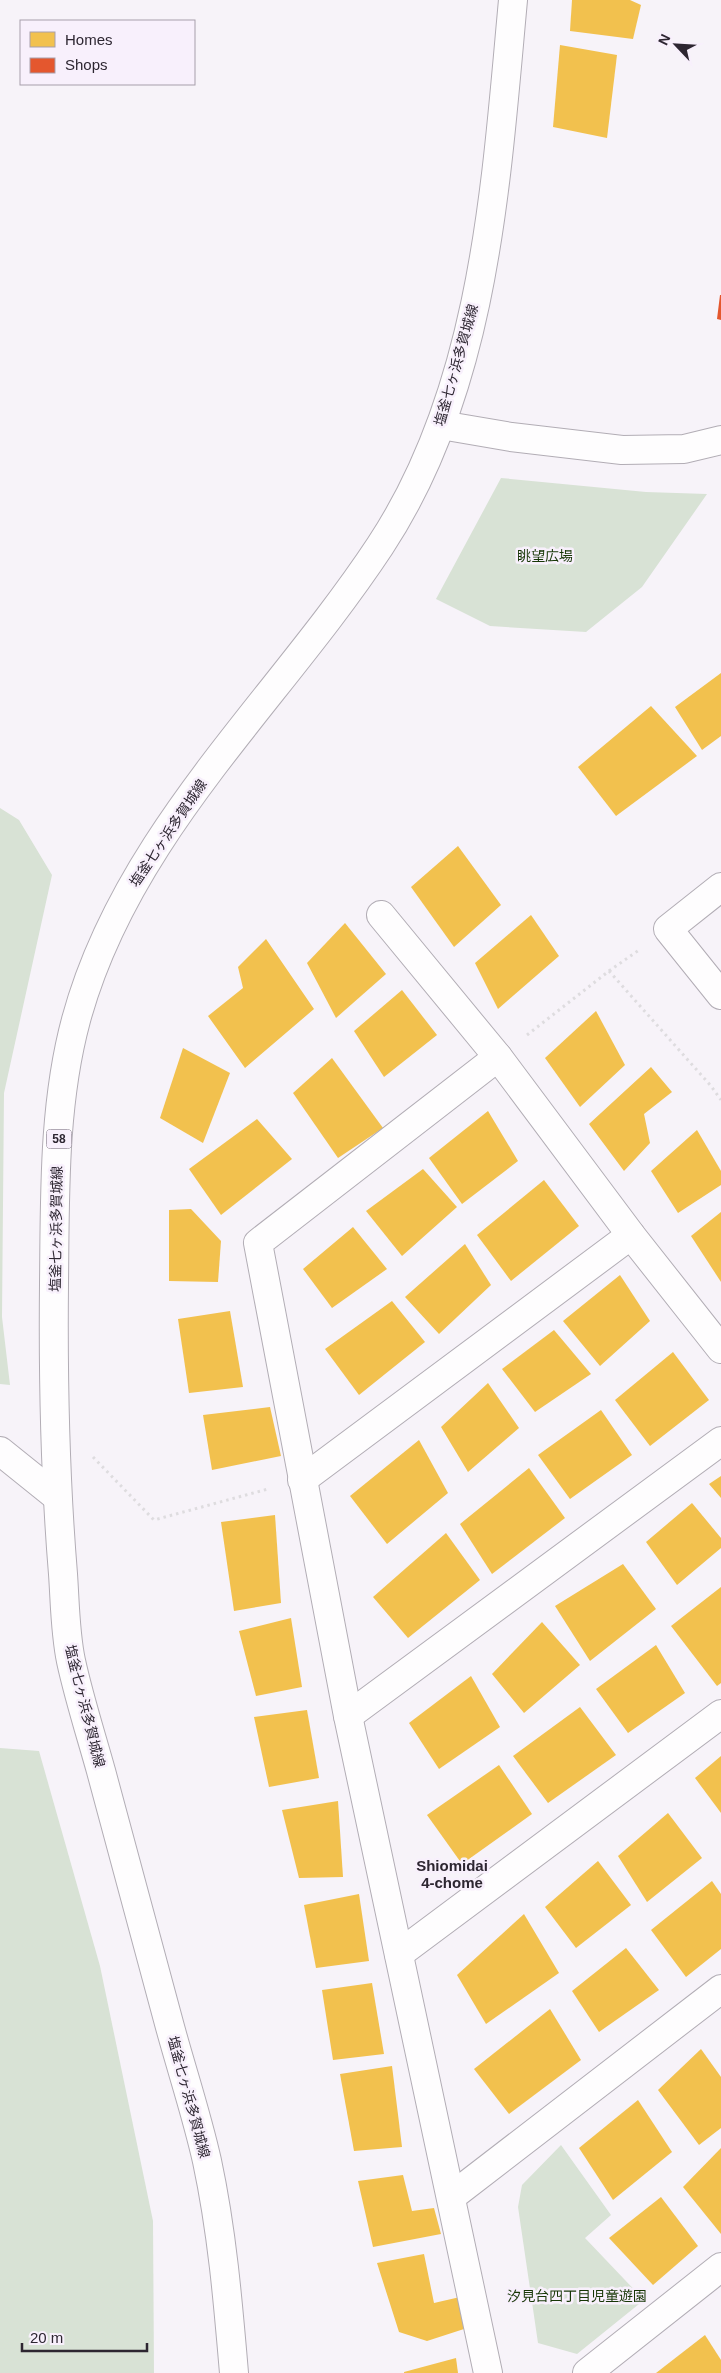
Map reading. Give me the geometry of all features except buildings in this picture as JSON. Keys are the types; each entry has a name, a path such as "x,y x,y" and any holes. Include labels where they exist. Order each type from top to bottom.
{"street":[{"name":"塩釜七ヶ浜多賀城線","path":"234,2373 226,2270 206,2160 69,1656 56,1496 54,1417 57,1160 64,1078 74,1025 91,971 117,912 140,871 175,819 318,632 382,543 412,488 440,425 461,360 483,265 502,115 513,0"},
{"path":"440,425 511,437 622,450 684,449 721,440"},
{"path":"721,887 668,929 721,995"},
{"path":"381,915 498,1057 631,1235 721,1349"},
{"path":"488,2373 348,1716 258,1243 498,1057"},
{"path":"302,1480 631,1235"},
{"path":"348,1716 721,1441"},
{"path":"0,1451 56,1496"},
{"path":"399,1954 721,1714"},
{"path":"451,2197 721,1989"},
{"path":"587,2373 721,2267"}],"path":[{"path":"498,1057 609,971 721,1100"},
{"path":"54,1417 154,1520 302,1480"}],"green space":[{"name":"眺望広場","path":"501,478 646,492 707,494 642,587 586,632 490,626 436,599"},
{"path":"0,808 19,820 52,875 4,1093 2,1317 10,1385 0,1384"},
{"path":"0,1748 39,1751 100,1966 153,2221 154,2373 0,2373"},
{"name":"汐見台四丁目児童遊園","path":"561,2145 611,2215 585,2238 644,2300 577,2354 538,2343 518,2207 522,2185"}],"district":[{"name":"Shiomidai 4-chome","path":"452,1874"}]}
